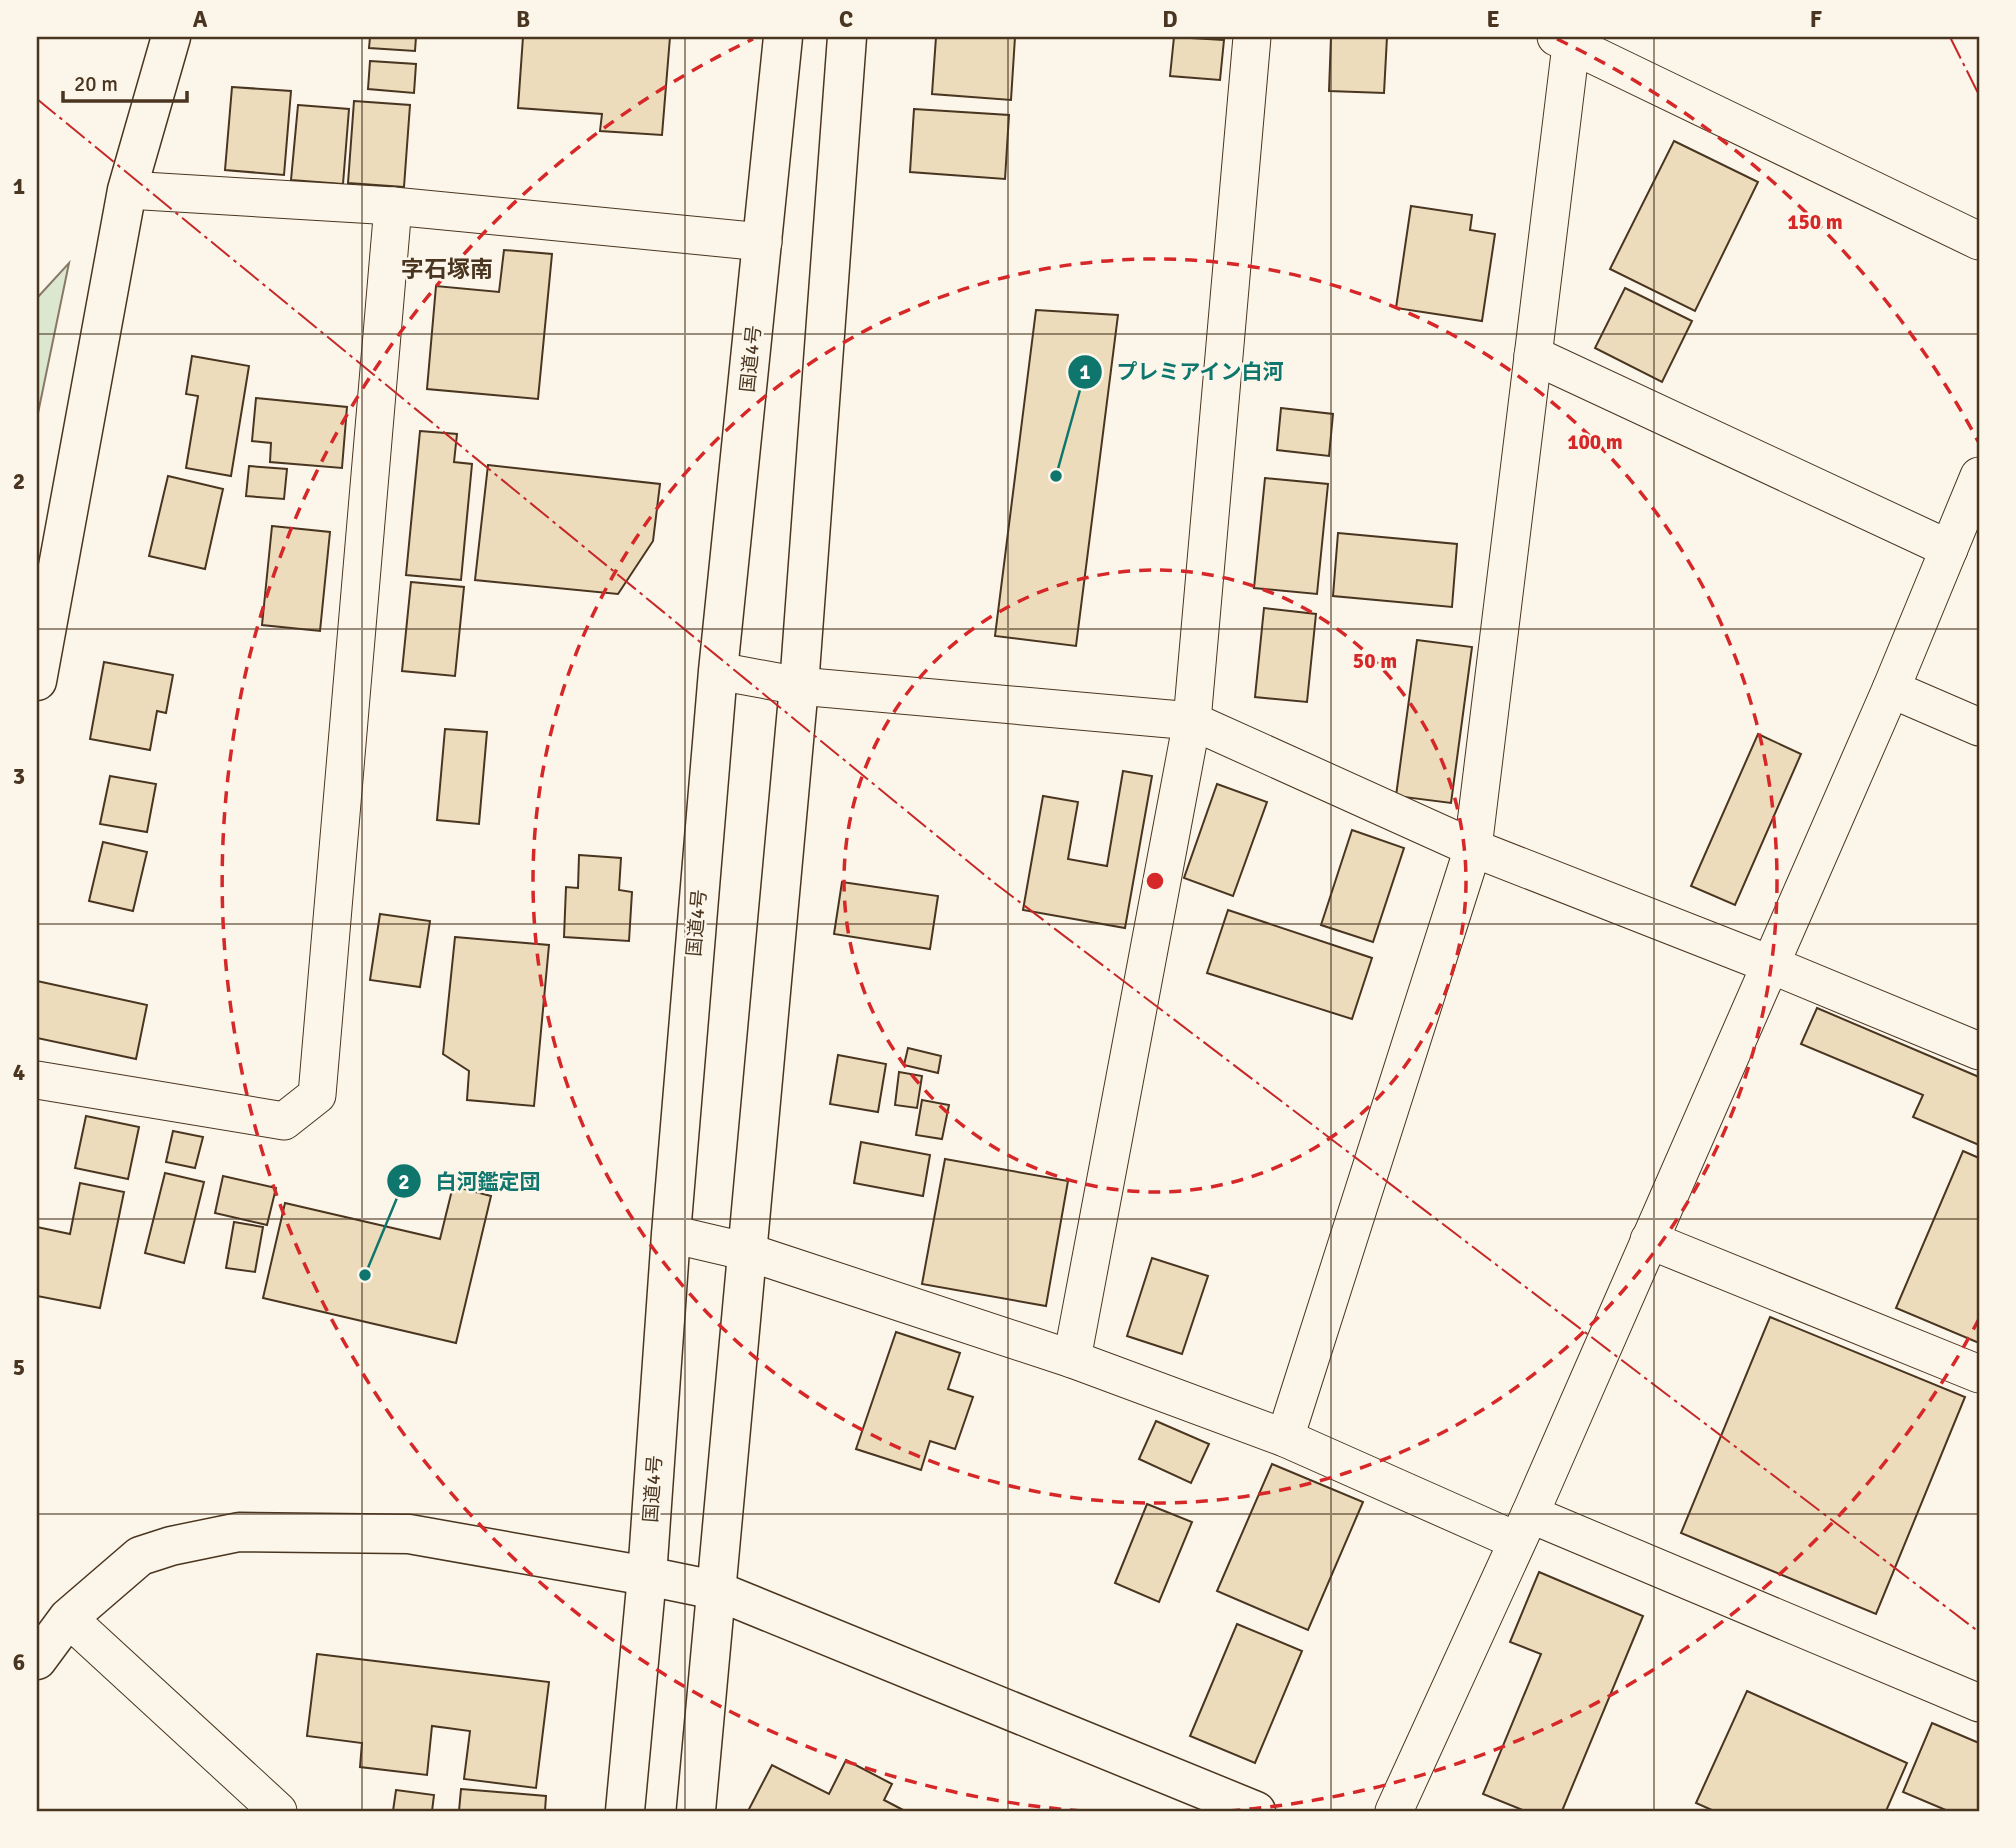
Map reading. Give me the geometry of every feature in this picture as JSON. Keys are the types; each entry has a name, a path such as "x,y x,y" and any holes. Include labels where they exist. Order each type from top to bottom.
{"main road":[{"path":"37,681 127,190 171,37"},
{"name":"国道4号","path":"625,1811 647,1576 671,1234 718,671 783,37"},
{"path":"696,1811 799,686 847,37"},
{"path":"37,1660 68,1618 140,1556 171,1546 240,1532 409,1534 715,1590 1256,1811"}],"street":[{"path":"1072,1359 1192,721 1252,37"},
{"path":"1285,1438 1473,848 1533,355 1566,39 1979,241"},
{"path":"127,190 393,205 763,242"},
{"path":"37,1080 284,1121 317,1095 393,205"},
{"path":"1533,355 1949,549"},
{"path":"1394,1811 1523,1528 1891,689 1979,477"},
{"path":"718,671 799,686 1192,721 1473,848 1769,964 1979,1051"},
{"path":"1891,689 1979,727"},
{"path":"671,1234 748,1252 1072,1359 1979,1703"},
{"path":"1649,1240 1979,1374"},
{"path":"68,1618 278,1811"}],"green space":[{"path":"69,263 37,418 37,298"}],"building":[{"path":"370,37 416,37 415,51 369,48"},
{"path":"523,37 670,37 662,135 600,131 602,114 518,108"},
{"path":"936,37 1015,37 1011,100 932,94"},
{"path":"1174,37 1224,40 1220,80 1170,76"},
{"path":"1331,37 1387,37 1384,93 1329,91"},
{"path":"370,61 416,64 414,93 368,89"},
{"path":"232,87 291,91 284,175 225,170"},
{"path":"354,101 410,105 404,187 348,183"},
{"path":"298,105 349,109 343,184 291,180"},
{"path":"914,109 1009,115 1005,179 910,172"},
{"path":"1674,141 1758,182 1695,311 1610,269"},
{"path":"1411,206 1472,215 1470,230 1495,234 1482,321 1396,308"},
{"path":"504,250 552,254 538,399 427,389 436,286 499,292"},
{"path":"1625,288 1692,321 1662,382 1595,348"},
{"path":"1036,310 1118,315 1076,646 995,636"},
{"path":"192,356 249,366 231,476 186,468 198,396 186,394"},
{"path":"256,398 347,407 342,468 270,462 271,443 252,441"},
{"path":"1281,408 1333,414 1329,456 1277,450"},
{"path":"420,431 457,434 454,462 472,464 461,580 406,575"},
{"path":"488,465 660,484 653,541 618,594 475,580"},
{"path":"249,466 287,469 284,499 246,496"},
{"path":"168,476 223,489 205,569 149,556"},
{"path":"1265,478 1328,484 1317,594 1254,588"},
{"path":"272,526 330,532 320,631 262,625"},
{"path":"1338,533 1457,544 1452,607 1333,596"},
{"path":"411,582 464,587 455,676 402,671"},
{"path":"1264,608 1316,614 1307,702 1255,697"},
{"path":"1417,640 1472,647 1451,803 1396,796"},
{"path":"104,662 173,675 166,713 157,711 150,750 90,739"},
{"path":"445,729 487,732 479,824 437,820"},
{"path":"1758,734 1801,754 1735,905 1691,886"},
{"path":"1123,771 1152,776 1125,928 1023,910 1043,796 1078,802 1068,859 1107,866"},
{"path":"110,776 156,784 147,832 100,824"},
{"path":"1217,784 1267,802 1233,896 1184,878"},
{"path":"1352,830 1404,848 1373,942 1321,925"},
{"path":"103,842 147,852 133,911 89,901"},
{"path":"579,855 621,858 619,890 632,892 629,941 564,937 566,887 578,888"},
{"path":"842,882 938,896 930,949 834,934"},
{"path":"1228,910 1372,958 1352,1019 1207,973"},
{"path":"380,914 430,921 420,987 370,980"},
{"path":"455,937 549,945 534,1106 467,1100 469,1071 443,1054"},
{"path":"37,981 147,1005 136,1059 37,1038"},
{"path":"1817,1008 1979,1077 1979,1145 1913,1117 1923,1095 1801,1044"},
{"path":"908,1048 941,1056 938,1073 904,1065"},
{"path":"838,1055 886,1064 878,1112 830,1104"},
{"path":"899,1072 922,1076 917,1108 895,1105"},
{"path":"922,1100 949,1105 942,1139 916,1135"},
{"path":"86,1116 139,1127 128,1179 75,1168"},
{"path":"173,1131 203,1137 195,1168 166,1162"},
{"path":"861,1142 930,1155 923,1196 854,1183"},
{"path":"1963,1151 1979,1158 1979,1343 1896,1308"},
{"path":"945,1159 1068,1181 1046,1306 922,1284"},
{"path":"165,1173 204,1182 184,1263 145,1253"},
{"path":"223,1176 276,1188 267,1225 215,1213"},
{"path":"80,1183 124,1192 100,1308 37,1296 37,1227 70,1234"},
{"path":"453,1186 491,1196 456,1343 263,1298 285,1203 440,1239"},
{"path":"234,1222 263,1227 255,1272 226,1268"},
{"path":"1152,1258 1208,1276 1182,1354 1127,1336"},
{"path":"1770,1317 1965,1397 1876,1614 1681,1533"},
{"path":"896,1332 960,1353 948,1389 973,1397 955,1449 930,1441 921,1470 856,1449"},
{"path":"1156,1421 1209,1444 1191,1483 1139,1459"},
{"path":"1272,1464 1363,1502 1308,1630 1217,1591"},
{"path":"1147,1504 1192,1522 1159,1602 1115,1583"},
{"path":"1539,1572 1643,1616 1562,1811 1525,1811 1483,1794 1541,1654 1510,1642"},
{"path":"1237,1624 1302,1651 1255,1763 1190,1736"},
{"path":"317,1654 549,1682 536,1788 464,1779 470,1731 432,1726 427,1775 360,1767 362,1743 307,1736"},
{"path":"1747,1691 1907,1763 1886,1811 1714,1811 1696,1803"},
{"path":"1932,1723 1979,1743 1979,1811 1948,1811 1903,1792"},
{"path":"846,1760 892,1784 884,1800 905,1811 748,1811 772,1765 829,1794"},
{"path":"461,1789 546,1796 545,1811 459,1811"},
{"path":"396,1790 434,1795 432,1811 393,1811"}],"power":[{"path":"1950,37 1979,95"},
{"path":"37,99 992,881 1979,1632"}],"place":[{"name":"プレミアイン白河","path":"1056,476"},
{"name":"白河鑑定団","path":"365,1275"}],"district":[{"name":"字石塚南","path":"447,269"}]}
